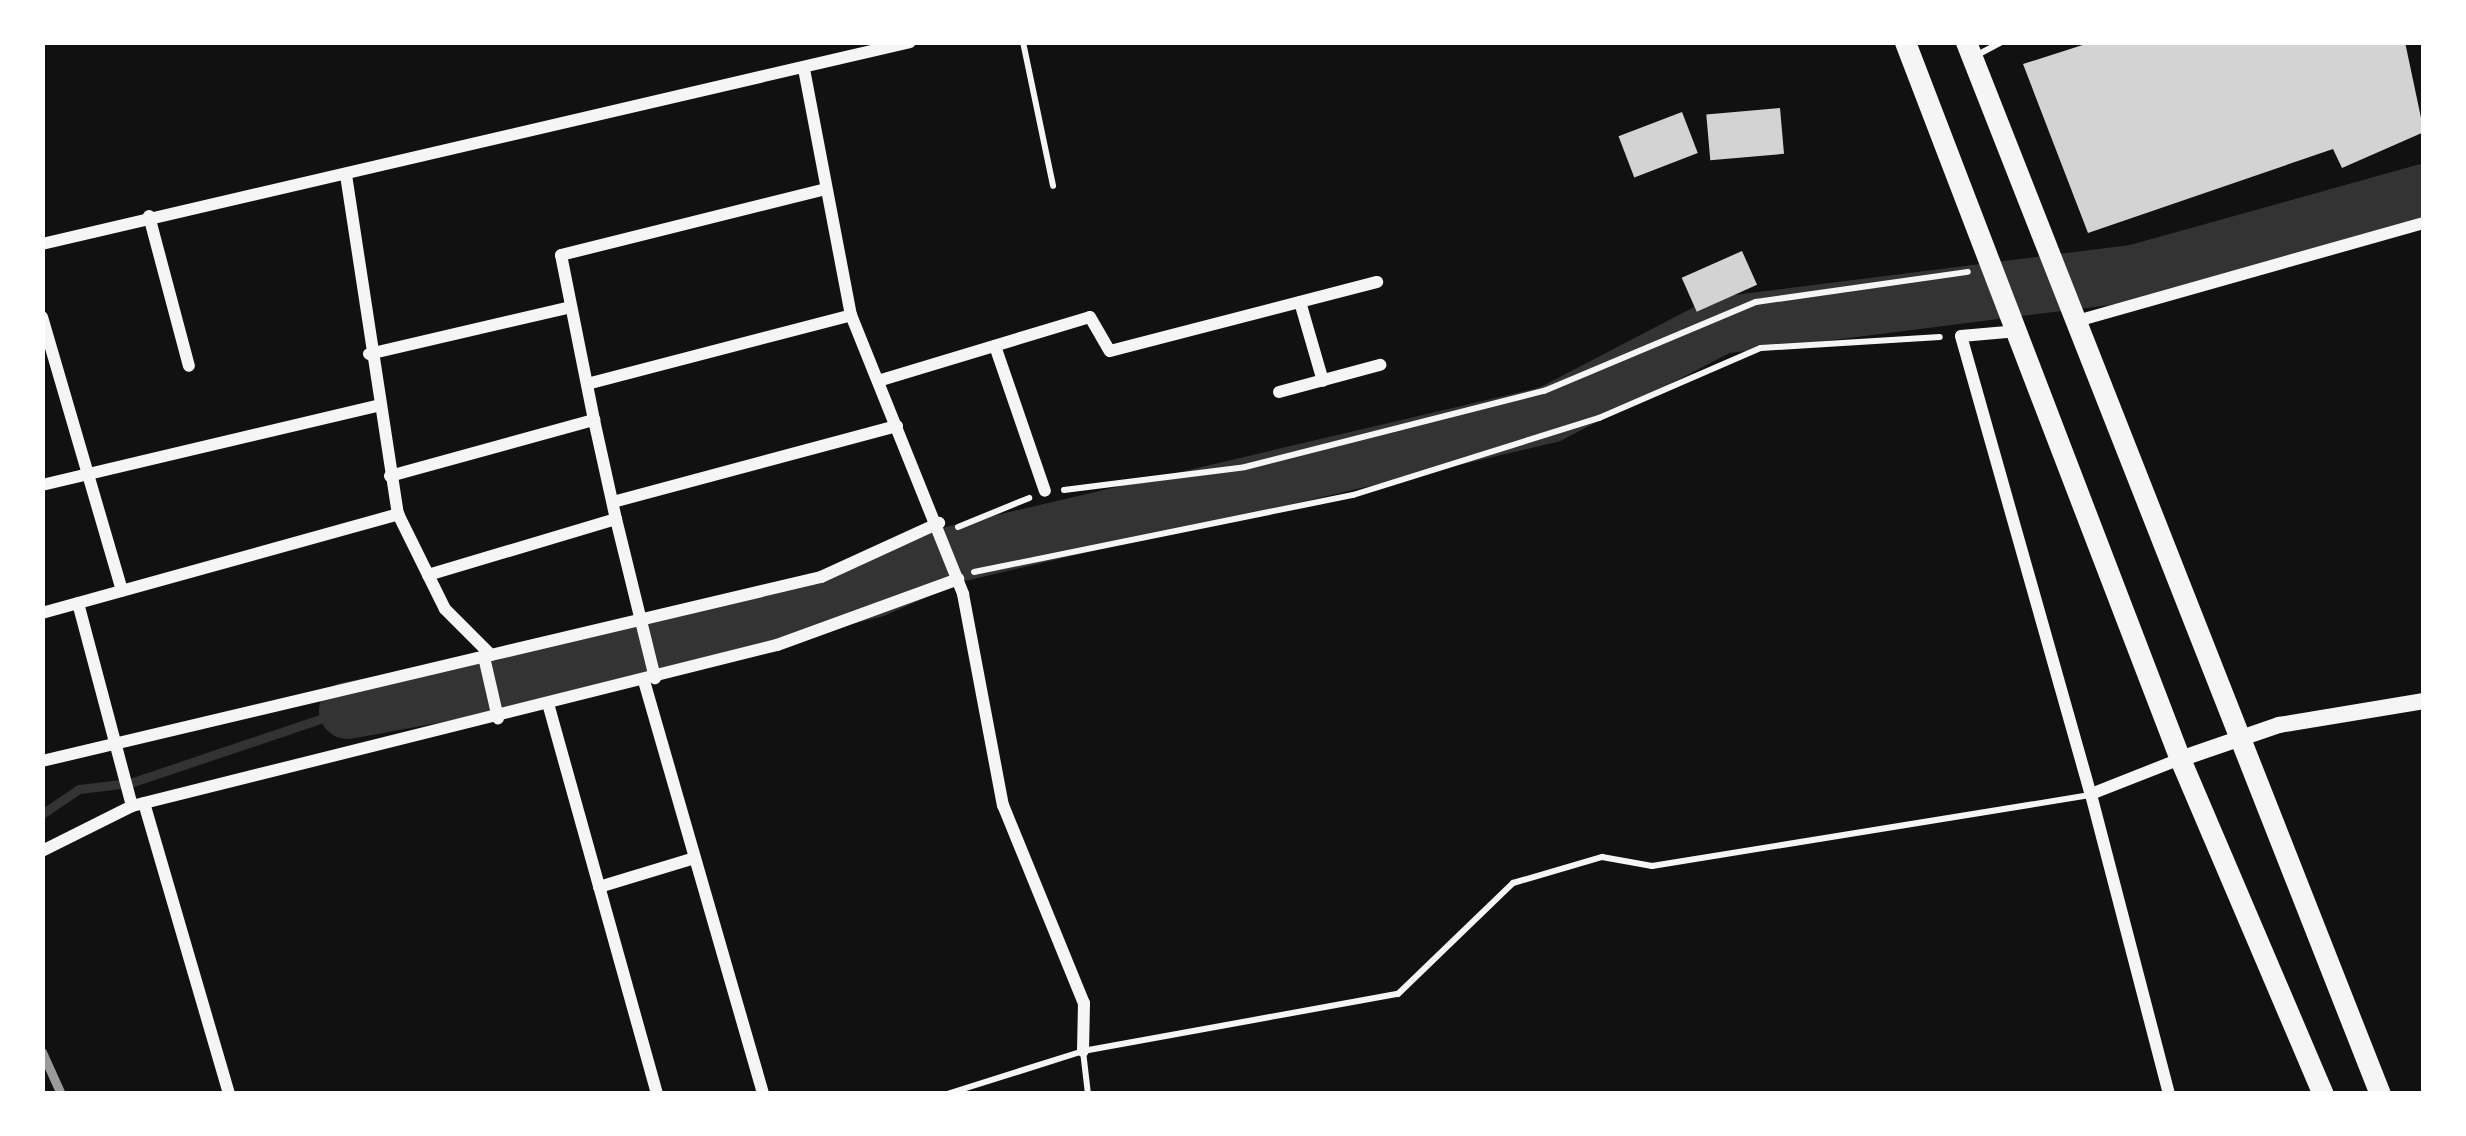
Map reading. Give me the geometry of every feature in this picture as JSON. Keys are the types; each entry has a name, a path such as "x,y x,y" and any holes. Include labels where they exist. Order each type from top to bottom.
{"highway":[{"path":"1905,42 2020,331 2180,759 2323,1094"},
{"path":"1969,50 2380,1094"}],"street":[{"path":"42,244 910,42"},
{"path":"804,69 851,315 958,578 1003,805 1084,1003 1083,1051"},
{"path":"346,175 375,406 398,514 428,575 488,656 497,714"},
{"path":"763,1094 695,858 650,677 560,255 825,190"},
{"path":"149,216 189,366"},
{"path":"2073,312 2424,223"},
{"path":"878,381 1090,317 1110,351 1377,282"},
{"path":"1300,302 1323,380"},
{"path":"369,354 571,307"},
{"path":"587,384 851,315"},
{"path":"42,317 48,364 122,591"},
{"path":"2020,331 1961,336 2091,794 2169,1094"},
{"path":"995,346 1045,491"},
{"path":"1280,392 1381,365"},
{"path":"42,485 375,406"},
{"path":"390,476 594,420"},
{"path":"613,502 897,426"},
{"path":"42,613 398,514"},
{"path":"428,575 616,518"},
{"path":"42,761 488,656 640,626 821,577 942,531"},
{"path":"42,851 136,804 497,714 549,707 875,616 958,578"},
{"path":"78,603 122,763 229,1094"},
{"path":"2091,794 2242,739 2424,701"},
{"path":"549,707 657,1094"},
{"path":"599,886 695,858"}],"lane":[{"path":"1022,42 1053,186"},
{"path":"1969,50 2002,42"},
{"path":"947,1094 1083,1051 1398,994 1513,883 1602,857 1652,866 2091,794"},
{"path":"1083,1051 1088,1094"}],"path":[{"path":"942,531 1045,491 1245,467 1544,391 1756,302 1996,272"},
{"path":"958,578 1127,532 1353,494 1599,418 1761,348 1961,336"}],"building":[{"path":"2092,42 2405,42 2424,132 2342,168 2333,149 2088,233 2023,64"},
{"path":"1780,108 1784,154 1710,160 1706,114"},
{"path":"1682,112 1698,153 1634,177 1619,136"},
{"path":"1742,251 1757,285 1697,312 1682,278"}],"waterway":[{"path":"347,710 537,675 873,589 953,554 1549,414 1720,325 2137,272 2424,192"},
{"path":"42,814 79,789 130,783 347,710"}],"railway":[{"path":"42,1052 61,1094"}]}
